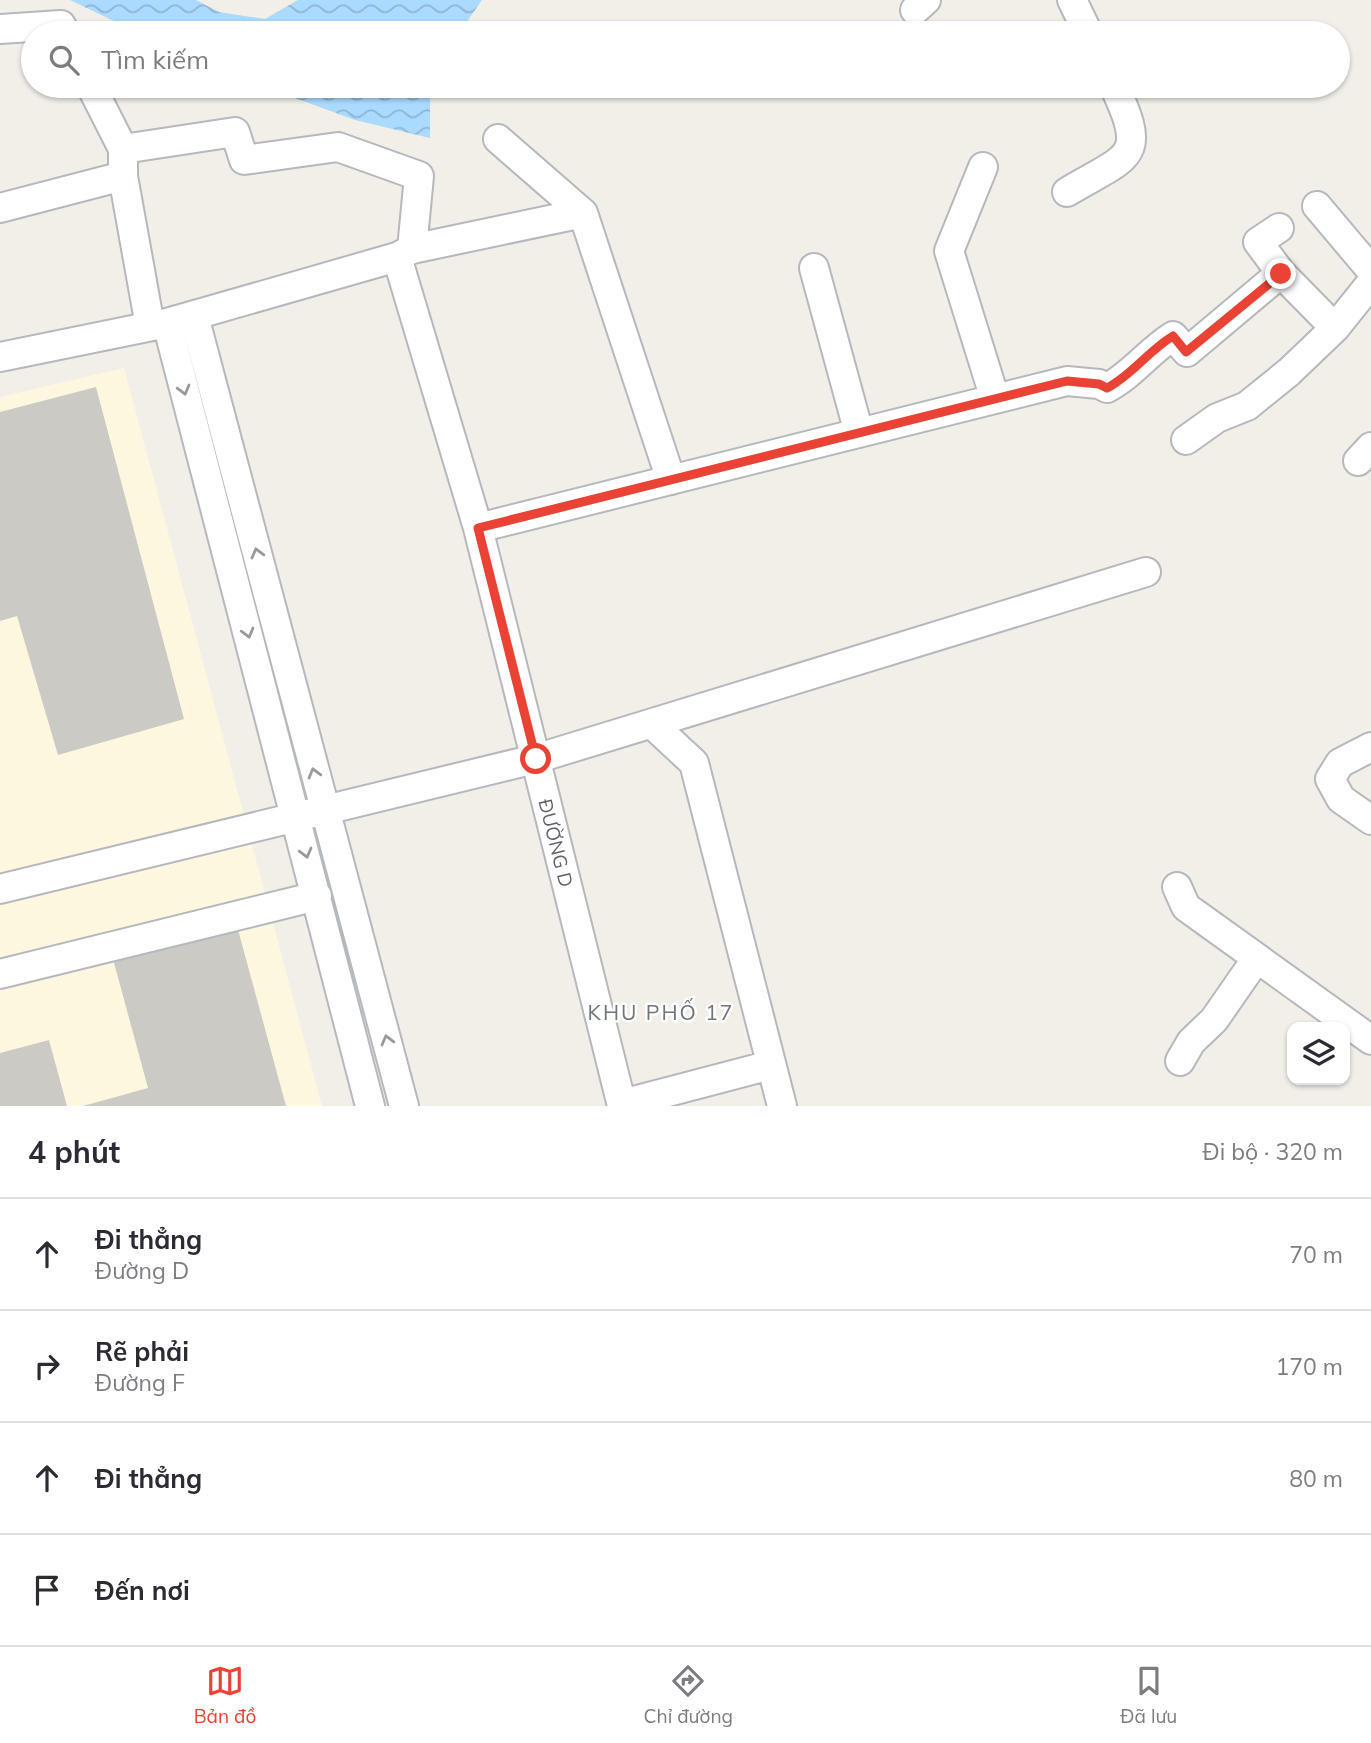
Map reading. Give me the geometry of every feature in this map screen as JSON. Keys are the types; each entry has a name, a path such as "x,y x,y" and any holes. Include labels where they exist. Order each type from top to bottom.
{"street":[{"path":"1072,0 1082,21"},
{"path":"0,29 21,28"},
{"path":"96,98 123,162 158,325 317,896 370,1106"},
{"path":"1067,192 1128,153 1132,146 1129,117 1120,98"},
{"path":"0,208 123,162 235,132 244,160 338,147 419,176 404,253"},
{"path":"498,139 583,213 671,480"},
{"path":"983,167 948,250 995,399"},
{"path":"1317,206 1371,270"},
{"path":"0,357 158,325 404,253 583,213"},
{"path":"1279,228 1258,242 1281,274 1335,328"},
{"name":"ĐƯỜNG D","path":"404,253 478,528 622,1105"},
{"path":"814,268 859,433"},
{"path":"478,528 1067,381 1099,384 1107,388 1138,365 1154,348 1173,336 1186,352 1281,274"},
{"path":"1186,440 1217,418 1247,406 1335,328 1371,283"},
{"path":"194,316 404,1106"},
{"path":"0,890 536,759 1146,572"},
{"path":"652,724 694,763 782,1106"},
{"path":"1371,747 1340,763 1330,779 1341,799 1371,820"},
{"path":"1177,887 1186,907 1371,1040"},
{"path":"0,974 317,896"},
{"path":"1180,1060 1191,1042 1214,1020 1257,958"},
{"path":"622,1105 771,1065"}],"shaded area":[{"path":"124,368 322,1106 0,1106 0,397"}],"water":[{"path":"70,0 196,0 219,12 265,19 298,0 482,0 467,21 114,21"},
{"path":"295,98 430,98 430,138 355,120"}],"building":[{"path":"96,387 184,719 58,755 17,616 0,621 0,412"},
{"path":"234,915 286,1106 83,1106 148,1088 110,948"},
{"path":"49,1040 67,1106 0,1106 0,1053"}],"district":[{"name":"KHU PHỐ 17","path":"661,1013"}],"route":[{"path":"536,759 478,528 1067,381 1099,384 1107,388 1138,365 1154,348 1173,336 1186,352 1281,274"}]}
